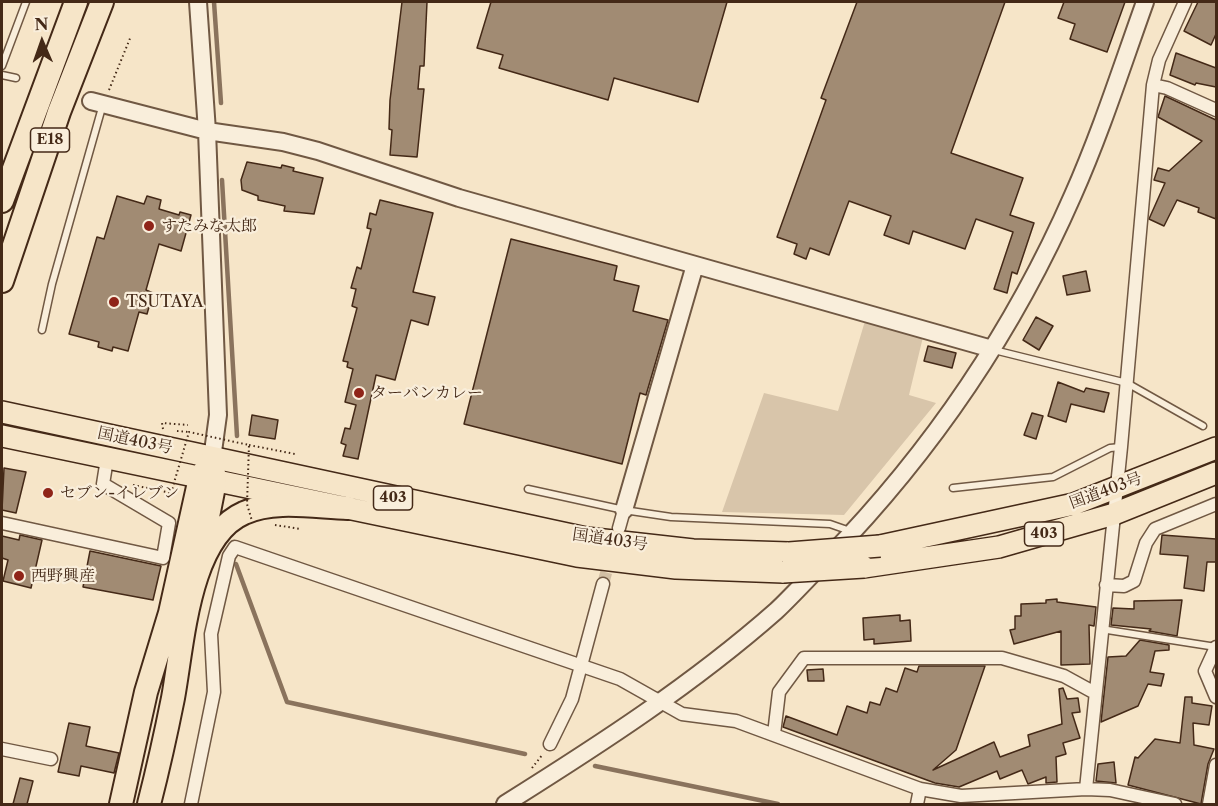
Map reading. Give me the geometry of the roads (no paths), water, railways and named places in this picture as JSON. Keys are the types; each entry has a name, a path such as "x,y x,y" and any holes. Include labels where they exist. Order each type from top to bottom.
{"highway":[{"name":"E18","path":"2,201 76,2"},
{"name":"E18","path":"2,281 60,112 102,2"},
{"name":"国道403号","path":"2,412 586,538 786,562 864,567 999,547 1114,514 1216,473"},
{"name":"国道403号","path":"2,436 577,556 676,568 786,562 880,546 1074,504 1216,448"},
{"path":"121,804 146,692 212,459"},
{"path":"149,804 195,583 207,480"},
{"path":"195,583 212,543 232,519 244,512 272,506 348,508"}],"street":[{"path":"198,2 207,131 218,415 212,459"},
{"path":"505,804 662,702 778,608 853,532 926,447 992,349 1029,285 1073,196 1102,124 1144,2"},
{"path":"1086,789 1121,447 1153,85 1159,60 1185,2"},
{"path":"1153,85 1167,88 1216,110"},
{"path":"97,102 207,131 283,142 309,149 459,198 992,349"},
{"path":"619,528 695,265"},
{"path":"2,523 163,558 169,523 103,484 107,459"},
{"path":"1106,585 1124,586 1134,580 1146,543 1155,529 1216,504"},
{"path":"191,804 214,692 211,634 229,556 235,547 620,679 693,717 736,721 920,789 961,796 1086,789 1110,790 1175,804"},
{"path":"550,744 572,699 603,584"},
{"path":"1216,647 1205,671 1216,697"},
{"path":"774,734 779,692 804,658 1002,658 1064,676 1095,693"},
{"path":"2,749 51,759"},
{"path":"1209,804 1216,765"},
{"path":"917,804 920,789"}],"lane":[{"path":"2,66 26,2"},
{"path":"2,75 16,78"},
{"path":"42,330 97,102"},
{"path":"992,349 1127,383 1203,426"},
{"path":"953,488 1053,477 1110,448 1121,447"},
{"path":"528,489 624,510 671,517 830,524 853,532"},
{"path":"1101,628 1216,647"}],"waterway":[{"path":"214,2 221,103"},
{"path":"222,180 237,436"},
{"path":"236,564 287,702 525,754"},
{"path":"595,766 778,804"}],"tunnel":[{"path":"603,584 611,555"}],"place":[{"name":"すたみな太郎","path":"149,226"},
{"name":"TSUTAYA","path":"114,302"},
{"name":"ターバンカレー","path":"359,393"},
{"name":"セブン-イレブン","path":"48,493"},
{"name":"西野興産","path":"19,576"}]}
